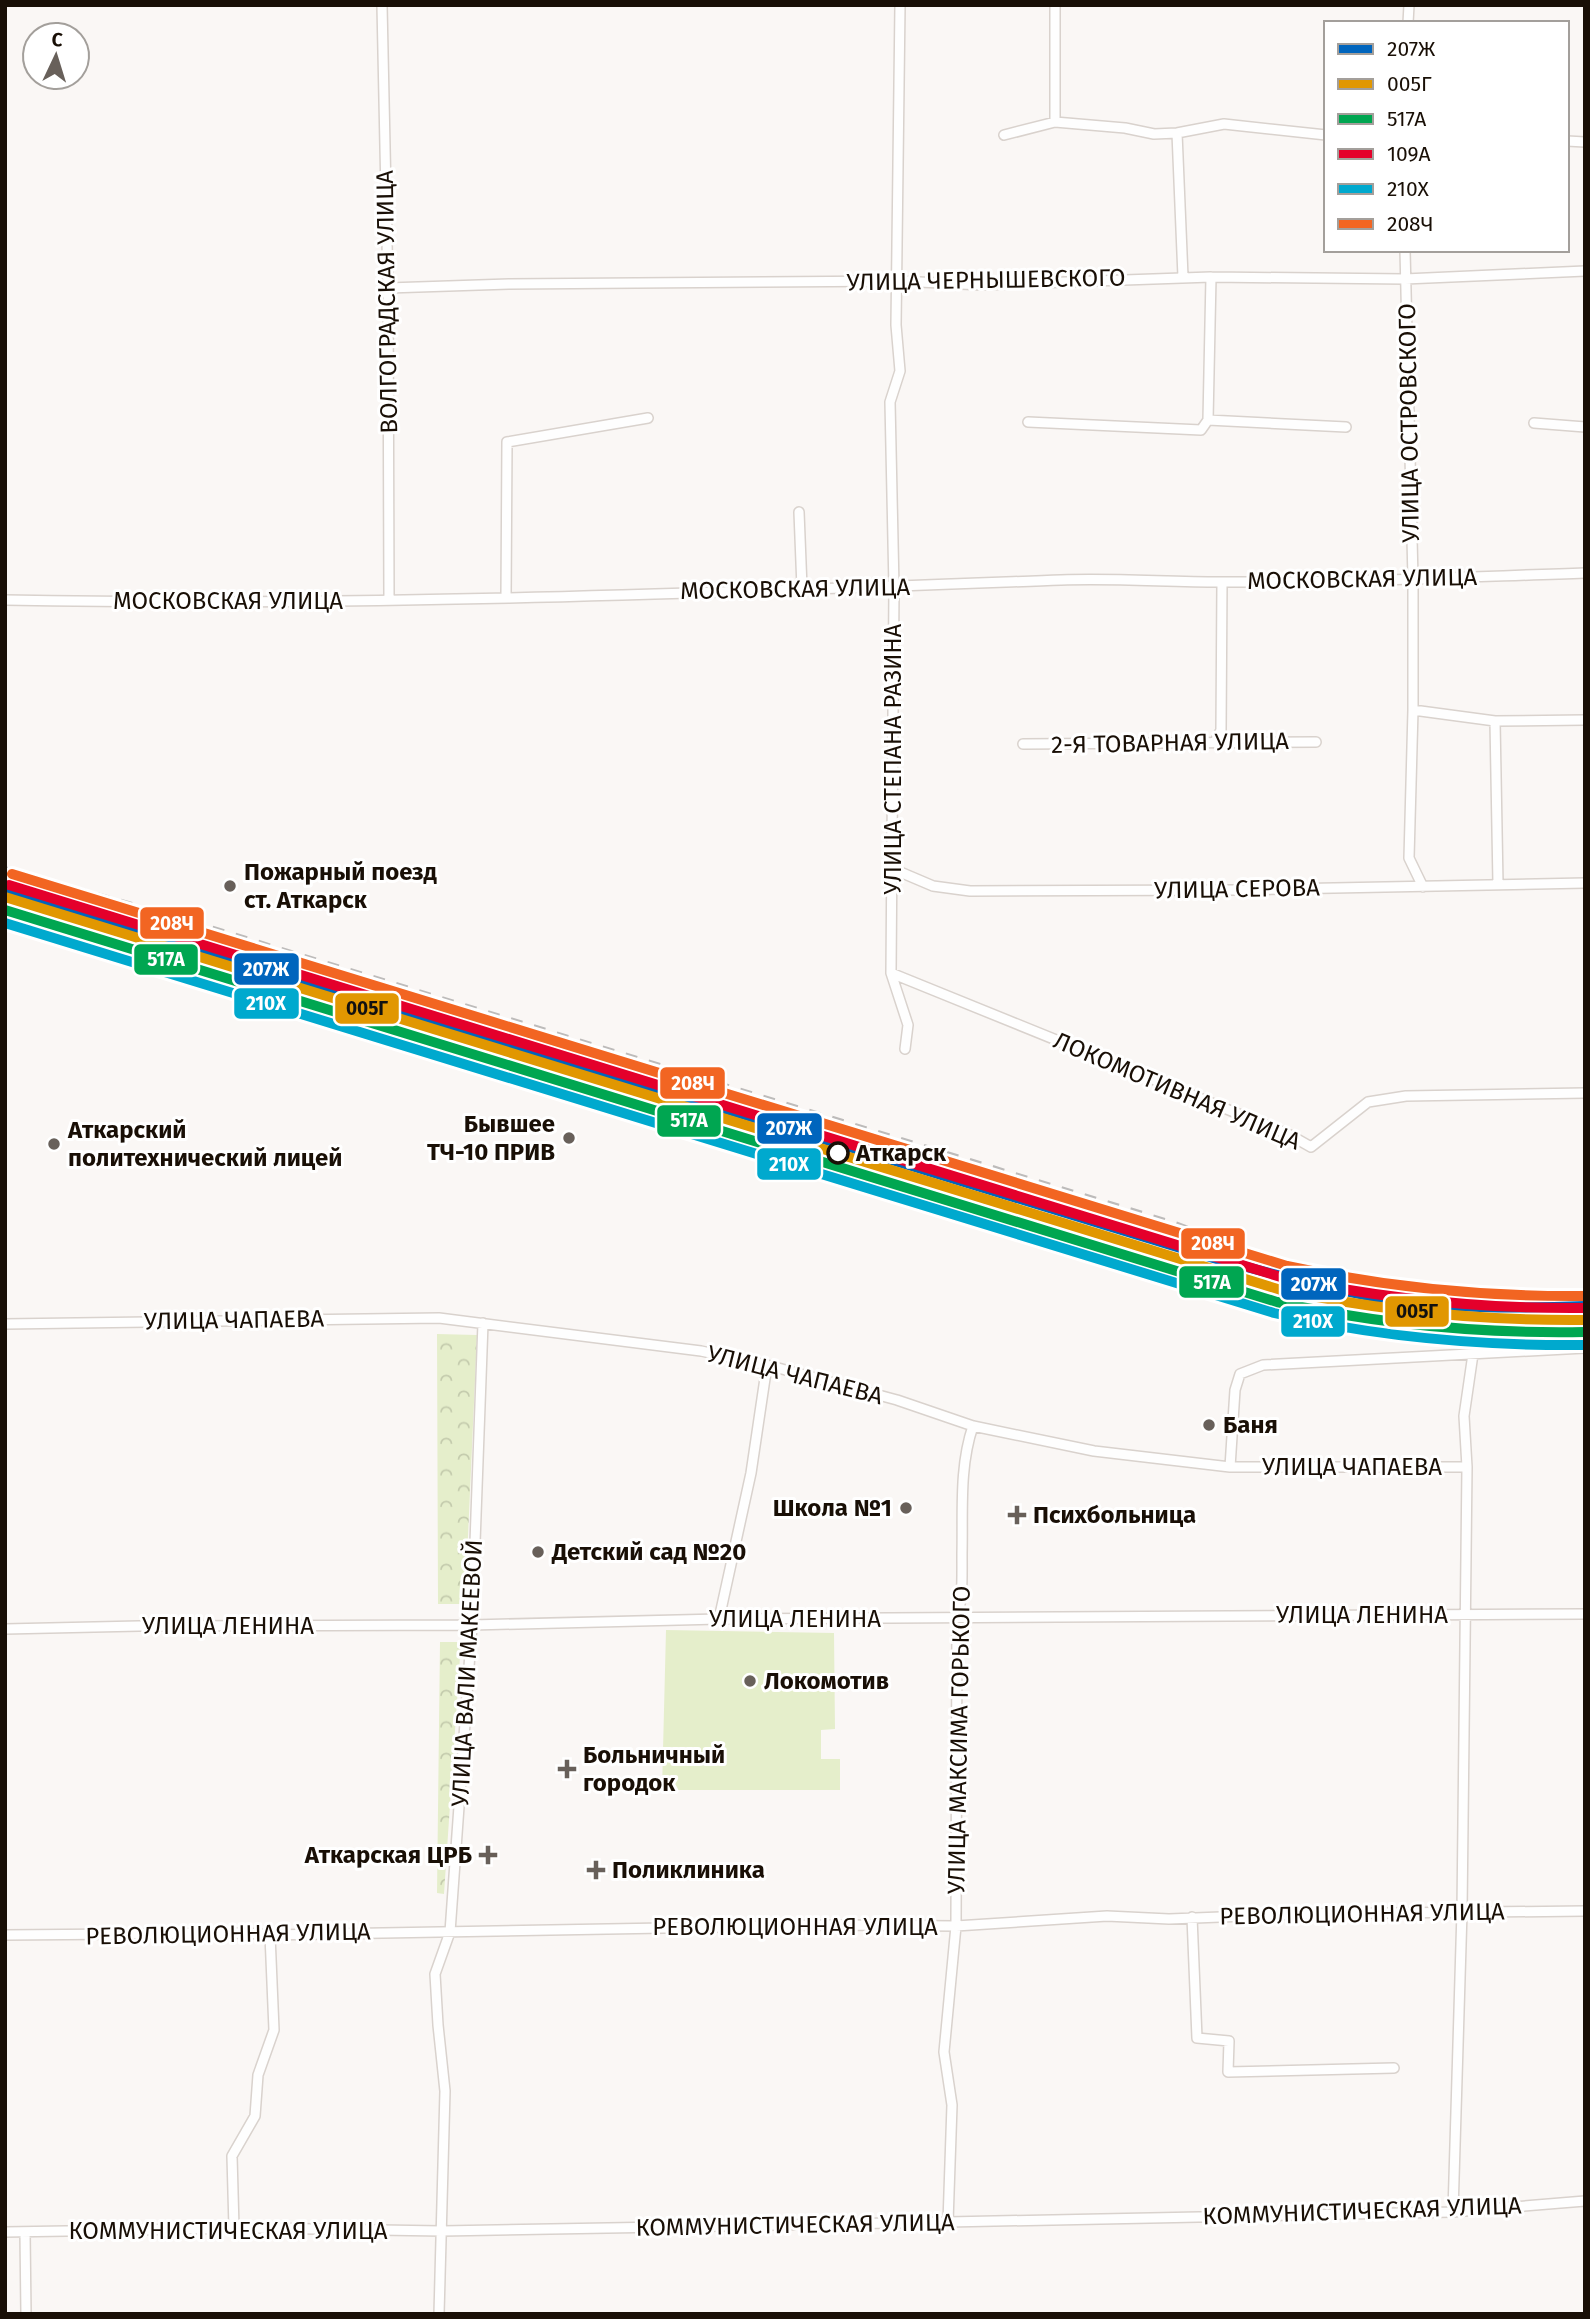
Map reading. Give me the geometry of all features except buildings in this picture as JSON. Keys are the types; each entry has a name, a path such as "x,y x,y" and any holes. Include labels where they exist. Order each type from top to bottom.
{"street":[{"name":"ВОЛГОГРАДСКАЯ УЛИЦА","path":"383,5 389,599"},
{"name":"УЛИЦА СТЕПАНА РАЗИНА","path":"900,5 896,325 900,371 890,402 894,587 891,973 908,1025 905,1049"},
{"path":"1055,5 1055,122"},
{"path":"1004,135 1055,122 1125,128 1154,134 1177,133 1223,124 1324,135"},
{"path":"1177,133 1182,277"},
{"name":"УЛИЦА ОСТРОВСКОГО","path":"1405,252 1413,579 1409,858 1423,887"},
{"name":"УЛИЦА ЧЕРНЫШЕВСКОГО","path":"387,288 509,284 898,281 982,285 1211,276 1405,279 1585,271"},
{"path":"1028,422 1201,430 1208,420 1211,276"},
{"path":"506,598 507,442 648,418"},
{"path":"1208,420 1346,427"},
{"path":"1534,423 1585,427"},
{"path":"799,512 802,587"},
{"name":"МОСКОВСКАЯ УЛИЦА","path":"5,600 131,602 506,598 1066,580 1222,582 1585,573"},
{"path":"1215,742 1221,730 1222,582"},
{"path":"1413,710 1495,721 1585,720"},
{"path":"1495,721 1498,884"},
{"name":"2-Я ТОВАРНАЯ УЛИЦА","path":"1023,744 1317,741"},
{"name":"УЛИЦА СЕРОВА","path":"893,869 933,886 970,891 1585,883"},
{"name":"ЛОКОМОТИВНАЯ УЛИЦА","path":"891,973 1288,1134 1311,1147 1368,1102 1406,1096 1585,1093"},
{"name":"УЛИЦА ЧАПАЕВА","path":"5,1324 425,1318 483,1323 701,1351 767,1365 897,1400 973,1426 1094,1451 1230,1467 1467,1467 1464,1416 1473,1354"},
{"name":"УЛИЦА ВАЛИ МАКЕЕВОЙ","path":"439,2314 445,2091 435,1974 450,1932 472,1625 483,1323"},
{"path":"1230,1467 1235,1390 1240,1374 1263,1365 1585,1348"},
{"path":"719,1619 751,1473 767,1365"},
{"name":"УЛИЦА МАКСИМА ГОРЬКОГО","path":"948,2222 951,2105 944,2053 956,1926 957,1618 962,1600 966,1446 973,1426"},
{"path":"1453,2212 1462,1911 1467,1467"},
{"name":"УЛИЦА ЛЕНИНА","path":"5,1629 472,1625 719,1619 1585,1614"},
{"name":"РЕВОЛЮЦИОННАЯ УЛИЦА","path":"5,1935 270,1935 836,1925 956,1926 1107,1916 1169,1919 1462,1911 1585,1911"},
{"path":"1192,1917 1196,2038 1229,2041 1228,2072 1394,2068"},
{"path":"234,2228 232,2156 255,2116 258,2075 274,2030 270,1935"},
{"name":"КОММУНИСТИЧЕСКАЯ УЛИЦА","path":"5,2232 234,2228 442,2231 948,2222 1453,2212 1585,2201"},
{"path":"25,2232 26,2314"}],"green space":[{"path":"437,1334 477,1335 465,1604 438,1604"},
{"name":"Локомотив","path":"666,1630 834,1633 835,1729 821,1730 821,1759 840,1759 840,1790 662,1790"},
{"path":"440,1642 461,1642 444,1894 437,1893"}],"railway":[{"path":"5,868 172,915 1176,1223 1325,1278 1363,1287 1434,1297 1503,1301 1585,1299"}],"transit line":[{"name":"208Ч","path":"12,874 1287,1266 1361,1280 1435,1289 1510,1295 1585,1296"},
{"name":"109А","path":"9,885 1284,1278 1359,1292 1434,1301 1509,1307 1585,1308"},
{"name":"207Ж","path":"5,889 1213,1258 1339,1290 1406,1302 1483,1307 1585,1306"},
{"name":"005Г","path":"5,897 1281,1290 1357,1304 1432,1313 1508,1319 1585,1320"},
{"name":"517А","path":"5,910 1277,1302 1430,1326 1585,1332"},
{"name":"210Х","path":"5,923 1274,1313 1351,1328 1428,1338 1506,1344 1585,1345"}],"place":[{"name":"Пожарный поезд ст. Аткарск","path":"230,886"},
{"name":"Бывшее ТЧ-10 ПРИВ","path":"569,1138"},
{"name":"Аткарский политехнический лицей","path":"54,1144"},
{"name":"Аткарск","path":"838,1153"},
{"name":"Баня","path":"1209,1425"},
{"name":"Школа №1","path":"906,1508"},
{"name":"Психбольница","path":"1017,1515"},
{"name":"Детский сад №20","path":"538,1552"},
{"name":"Локомотив","path":"750,1681"},
{"name":"Больничный городок","path":"567,1769"},
{"name":"Аткарская ЦРБ","path":"488,1855"},
{"name":"Поликлиника","path":"596,1870"}]}
